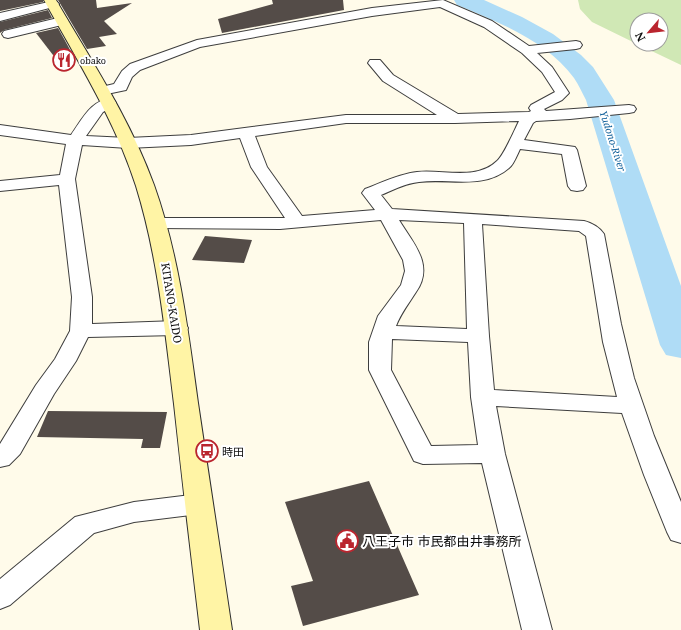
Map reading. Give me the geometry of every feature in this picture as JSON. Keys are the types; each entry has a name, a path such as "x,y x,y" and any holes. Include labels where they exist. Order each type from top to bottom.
{"main road":[{"name":"KITANO-KAIDO","path":"55,8 106,97 128,143 145,185 156,222 177,328 216,630"}],"street":[{"path":"0,458 11,448 65,361 81,331 82,297 67,179 75,140 106,97 120,87 127,74 139,65 197,44 372,12 441,2 498,30 529,50 547,70 562,93 560,96 547,101 536,108 539,112 527,120 516,144 504,164 490,173 466,177 429,176 416,178 396,183 371,193 387,214 413,260 415,271 411,285 389,316 380,342 380,370 423,455 492,454"},
{"path":"0,16 55,8"},
{"path":"8,34 55,8"},
{"path":"529,50 568,43"},
{"path":"375,63 388,78 455,119"},
{"path":"0,130 75,140 128,143 191,140 246,134 346,119 455,119 572,115 626,109"},
{"path":"246,134 259,167 297,222"},
{"path":"516,144 569,150 577,186"},
{"path":"0,186 67,179"},
{"path":"156,222 297,222 387,214 473,218 584,226 596,234 617,352 632,406 671,510 681,532"},
{"path":"473,218 478,336 483,397 492,454 537,630"},
{"path":"81,331 177,328"},
{"path":"384,332 478,336"},
{"path":"483,397 632,406"},
{"path":"0,596 85,525 134,512 199,504"}],"green space":[{"path":"578,0 681,0 681,65 654,52 669,52 669,12 629,12 629,40 592,22 580,9"}],"building":[{"path":"0,0 43,0 43,2 0,11"},
{"path":"58,0 96,0 97,8 132,3 104,21 117,34 99,37 106,46 87,49"},
{"path":"272,0 343,0 344,10 222,33 218,19 273,4"},
{"path":"48,10 52,18 4,30 0,33 0,22"},
{"path":"58,28 71,52 53,55 36,33"},
{"path":"205,236 252,240 244,263 192,260"},
{"path":"48,411 167,412 160,448 141,448 143,439 37,437"},
{"name":"八王子市 市民都由井事務所","path":"369,481 419,595 303,626 291,586 313,581 285,502"}],"waterway":[{"name":"Yudono-River","path":"465,0 498,14 545,39 572,60 588,79 600,100 681,345"}],"place":[{"name":"obako","path":"64,60"},
{"name":"時田","path":"207,451"},
{"name":"八王子市 市民都由井事務所","path":"347,541"}]}
